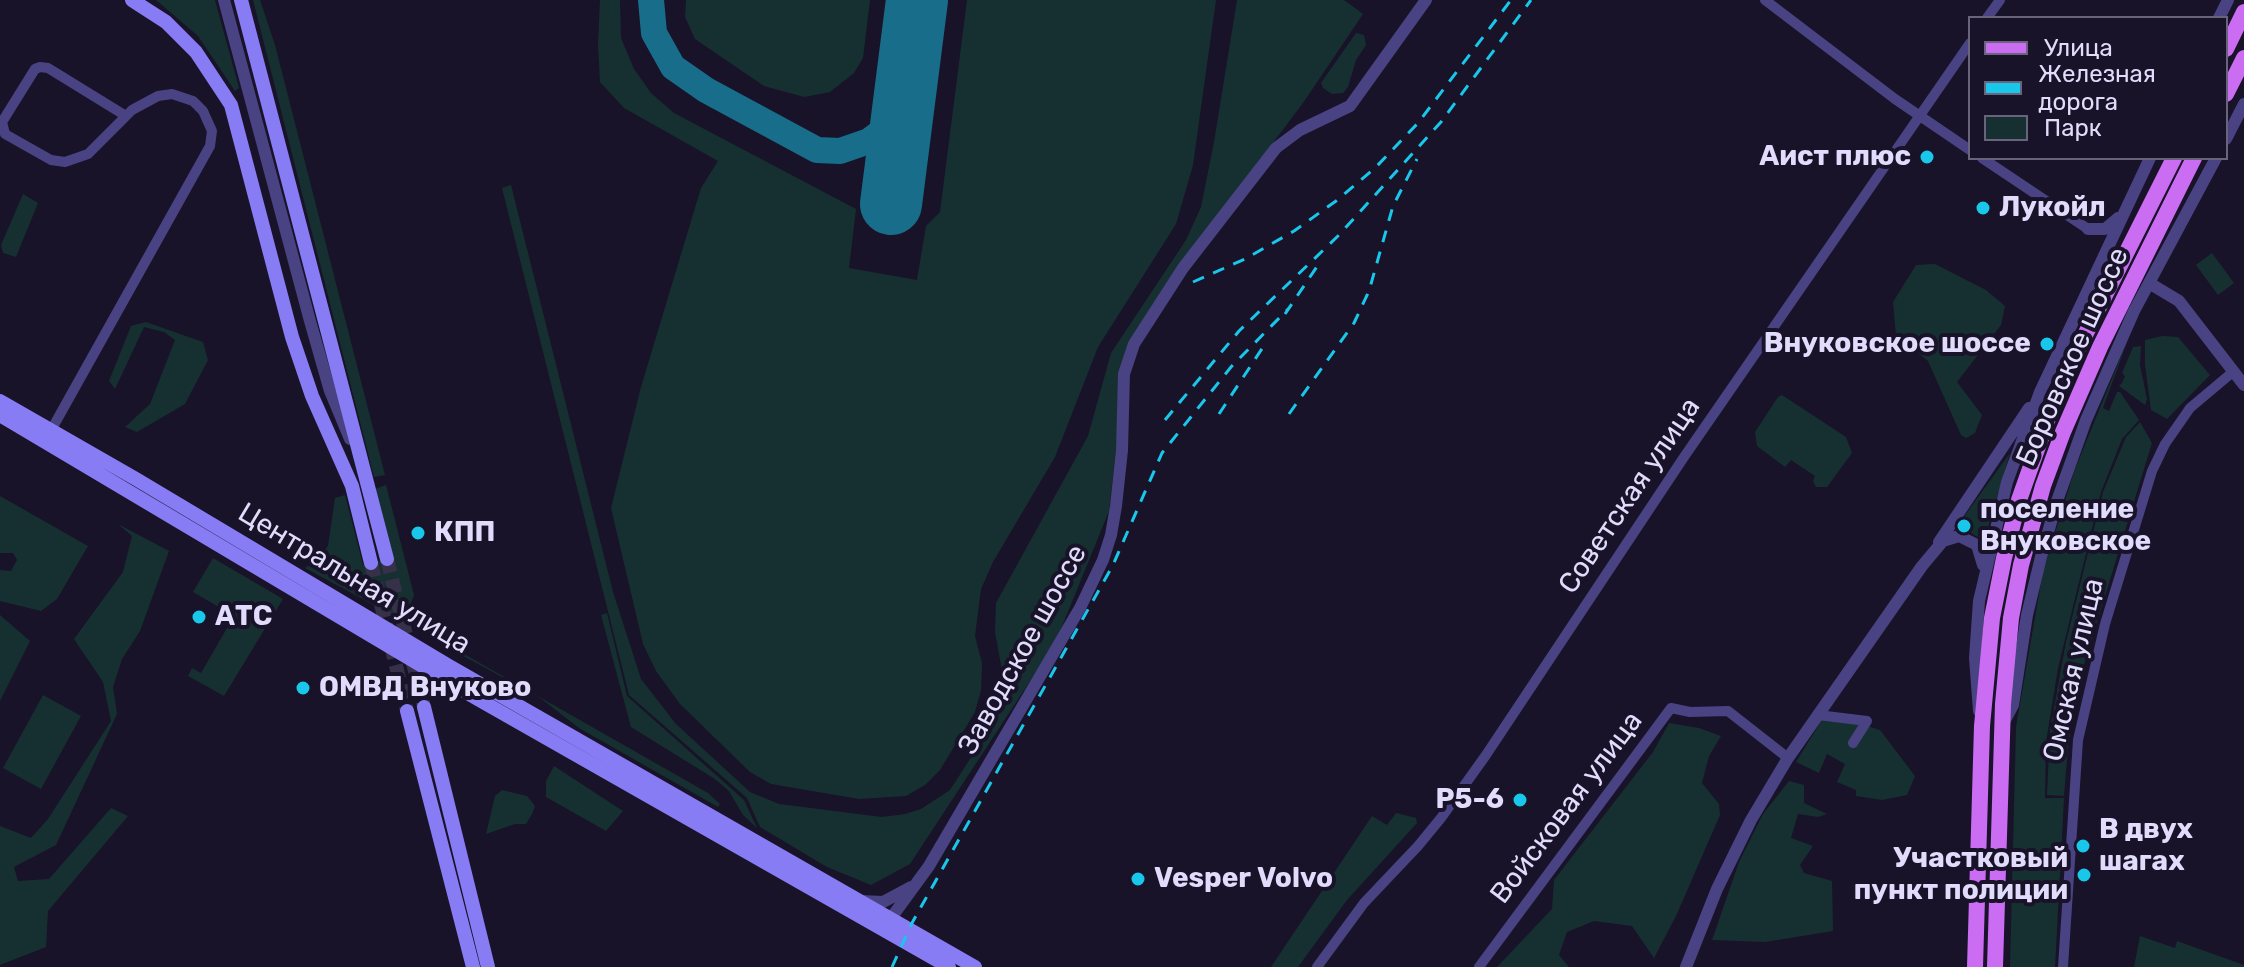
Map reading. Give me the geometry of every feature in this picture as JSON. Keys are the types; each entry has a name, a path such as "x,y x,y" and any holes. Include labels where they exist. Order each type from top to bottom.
{"main road":[{"path":"132,0 159,17 184,39 207,66 231,105 292,337 312,396 352,486 371,563"},
{"path":"241,0 387,559"},
{"path":"2228,45 2243,15"},
{"path":"2228,90 2244,58"},
{"name":"Боровское шоссе","path":"1975,967 1982,726 1994,603 2025,481 2053,404 2173,160"},
{"name":"Боровское шоссе","path":"1995,967 2002,727 2013,605 2043,486 2063,432 2100,347 2193,160"},
{"name":"Центральная улица","path":"0,401 48,435 476,698 886,923 975,967"},
{"name":"Центральная улица","path":"0,415 48,435 858,900 949,967"},
{"path":"424,707 488,967"},
{"path":"407,711 473,967"}],"street":[{"path":"224,0 330,391 363,467"},
{"name":"Заводское шоссе","path":"886,923 920,880 1080,608 1103,560 1116,506 1122,450 1124,374 1134,344 1183,268 1276,148 1300,130 1350,106 1426,0"},
{"path":"1765,0 1918,116 1968,149"},
{"path":"2228,34 2243,15"},
{"name":"Советская улица","path":"1317,967 1364,903 1441,818 1486,755 1684,457 1968,46"},
{"path":"48,435 213,138 211,125 193,101 166,94 151,99 126,116 88,154 65,162 51,160 5,134 2,122 35,69 40,67 48,68 126,116"},
{"path":"2240,121 2244,104"},
{"path":"1985,160 2088,229 2101,244 2101,263"},
{"path":"1982,726 1976,692 1975,643 1979,601 2007,482 2040,392 2151,160"},
{"path":"2002,727 2013,705 2028,608 2057,501 2086,420 2149,283 2215,160"},
{"path":"2088,229 2105,229 2125,210"},
{"path":"2149,283 2179,301 2244,385"},
{"name":"Омская улица","path":"2063,967 2078,740 2105,624 2147,486 2165,444 2190,408 2234,371"},
{"path":"1686,967 1738,844 1788,758 2040,392"},
{"path":"1930,555 1946,539 1964,537 1977,545 1984,572"},
{"name":"Войсковая улица","path":"1479,967 1671,708 1690,712 1728,711 1788,758"},
{"path":"1818,715 1867,721 1853,743"},
{"path":"858,900 878,903 889,900 920,880"}],"green space":[{"path":"156,0 215,0 239,88 235,91 198,36"},
{"path":"253,0 260,0 275,45 385,475 374,477"},
{"path":"600,0 620,0 621,38 634,69 651,93 674,113 856,209 849,268 917,280 926,226 940,212 967,0 1216,0 1193,165 1176,224 1098,347 1055,457 993,562 981,589 975,636 982,663 981,690 975,712 940,770 925,785 906,796 859,799 771,784 750,772 680,704 656,671 643,644 611,508 641,387 701,188 718,161 624,108 600,82"},
{"path":"686,0 870,0 863,58 854,73 830,92 804,97 764,86 695,39 685,17"},
{"path":"1237,0 1344,0 1363,14 1303,103 1182,263 1127,350 1109,511 1061,629 1038,669 910,864 871,885 827,867 760,827 747,798 629,695 502,188 511,185 613,592 641,679 676,724 750,792 779,804 882,817 905,814 921,809 950,790 997,717 1002,695 995,632 996,603 1088,436 1111,353 1186,240 1201,207"},
{"path":"1356,33 1364,35 1366,45 1356,60 1348,87 1343,93 1332,94 1321,83"},
{"path":"23,194 38,203 16,257 3,253 1,245"},
{"path":"2212,253 2234,283 2218,295 2196,265"},
{"path":"1935,264 1986,290 2005,306 2001,325 1957,382 1982,415 1975,433 1966,438 1961,435 1928,361 1896,336 1893,302 1916,265"},
{"path":"146,322 203,342 208,360 185,404 137,432 125,427 150,404 175,340 164,332 144,327 115,389 109,381 131,326"},
{"path":"2162,336 2178,337 2210,375 2167,419 2151,410 2145,365 2145,340"},
{"path":"2129,337 2103,408 2109,411 2117,392 2120,392 2139,420 2122,439 2101,492 2058,668 2046,742 2045,798 2064,798 2055,967 2010,967 2016,727 2043,571 2075,469"},
{"path":"2141,346 2140,365 2147,399 2145,405 2119,386 2133,347"},
{"path":"1782,395 1846,437 1852,453 1827,487 1816,487 1813,481 1815,476 1791,460 1785,467 1757,446 1755,432"},
{"path":"2140,422 2152,443 2078,684 2064,796 2047,795 2050,730 2066,642 2103,492 2126,437"},
{"path":"2010,453 1984,541 1971,533 1955,529"},
{"path":"386,485 414,595 408,611 398,618 305,568 328,546 335,498 345,495 363,565 392,558 375,489"},
{"path":"0,496 88,546 57,599 41,611 0,601 0,570 11,571 17,560 13,553 0,553"},
{"path":"118,524 169,551 140,631 122,659 113,687 117,714 56,845 14,867 18,881 49,879 111,808 128,816 48,911 46,947 0,965 0,826 31,838 48,819 111,721 103,682 74,639 123,572 132,536"},
{"path":"213,558 283,599 224,696 188,676 192,668 201,673 234,616 193,592"},
{"path":"607,613 627,696 744,800 757,828 743,815 729,791 715,779 631,727 601,615"},
{"path":"0,615 30,641 0,701"},
{"path":"457,650 708,793 720,804 718,807 579,728 539,697"},
{"path":"43,695 81,716 41,789 3,768"},
{"path":"1823,718 1880,730 1915,776 1907,795 1882,800 1856,796 1856,790 1837,782 1845,764 1827,754 1819,773 1796,762"},
{"path":"1669,723 1699,728 1721,736 1709,756 1702,783 1719,804 1720,815 1654,958 1632,926 1594,921 1567,932 1559,955 1569,967 1497,967 1552,909 1554,880 1653,752"},
{"path":"554,766 623,811 606,831 546,797 546,781"},
{"path":"1789,781 1804,785 1804,803 1827,814 1818,817 1798,814 1791,838 1813,846 1800,865 1804,873 1832,881 1833,931 1765,942 1712,940 1739,862 1763,814"},
{"path":"502,790 527,796 535,806 526,824 515,824 486,834 495,796"},
{"path":"1396,813 1416,818 1417,823 1347,900 1298,967 1271,967 1372,816 1387,825"},
{"path":"2140,936 2175,948 2177,941 2244,967 2134,967"}],"taxiway":[{"path":"651,0 654,33 673,67 706,90 817,150 840,151 869,141 895,115 905,89"}],"runway":[{"path":"891,204 917,0"}],"tunnel":[{"path":"387,559 424,707"},
{"path":"371,563 407,711"}],"railway":[{"path":"1193,282 1245,259 1294,231 1375,168 1418,123 1511,0"},
{"path":"1165,420 1239,331 1339,235 1441,122 1531,0"},
{"path":"1289,414 1354,323 1369,291 1393,206 1417,159"},
{"path":"1285,314 1318,265"},
{"path":"892,967 912,923 1113,565 1162,453 1231,367 1290,307"},
{"path":"1219,414 1267,341"}],"place":[{"name":"Аист плюс","path":"1927,157"},
{"name":"Лукойл","path":"1983,208"},
{"name":"Внуковское шоссе","path":"2047,344"},
{"name":"поселение Внуковское","path":"1964,526"},
{"name":"КПП","path":"418,533"},
{"name":"АТС","path":"199,617"},
{"name":"ОМВД Внуково","path":"303,688"},
{"name":"Р5-6","path":"1520,800"},
{"name":"В двух шагах","path":"2083,846"},
{"name":"Участковый пункт полиции","path":"2084,875"},
{"name":"Vesper Volvo","path":"1138,879"}]}
